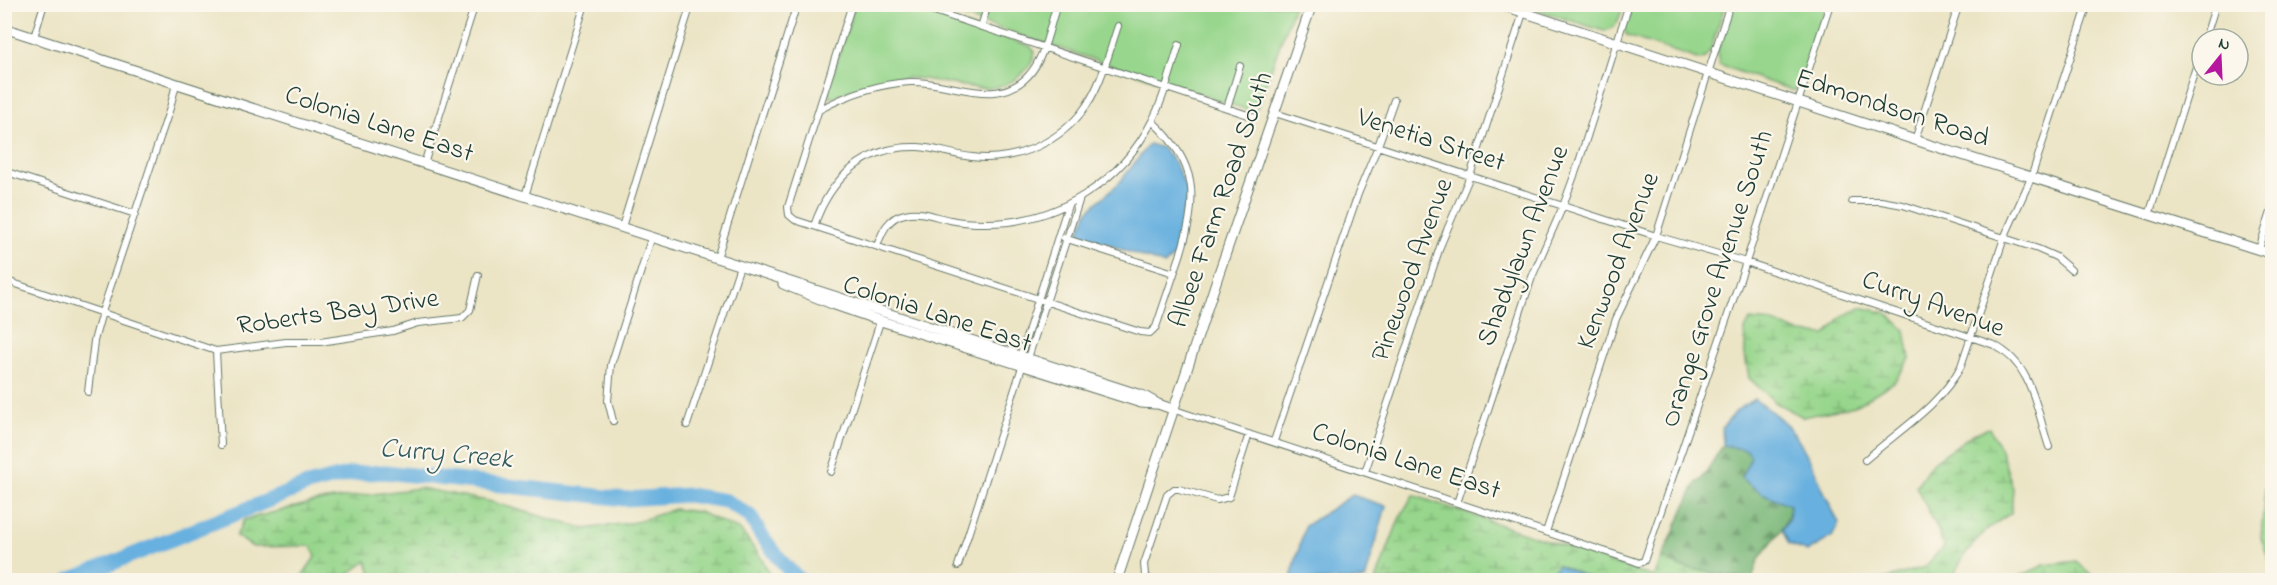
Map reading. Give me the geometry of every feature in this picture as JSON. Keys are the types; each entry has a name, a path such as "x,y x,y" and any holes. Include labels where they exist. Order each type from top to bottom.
{"street":[{"path":"34,37 44,4"},
{"path":"424,164 475,4"},
{"path":"525,196 585,4"},
{"path":"622,226 691,4"},
{"path":"717,258 798,4"},
{"path":"852,4 788,207 789,215 795,220 1140,332 1150,333 1156,327 1174,273 1190,223 1192,204 1191,186 1186,166 1176,147 1152,120"},
{"path":"981,27 988,4"},
{"path":"819,111 863,89 892,84 930,83 984,93 998,92 1013,87 1026,77 1036,64 1057,4"},
{"name":"Albee Farm Road South","path":"1118,580 1220,270 1312,4"},
{"name":"Edmondson Road","path":"1498,4 1708,74 2272,254"},
{"name":"Shadylawn Avenue","path":"1456,503 1532,277 1563,206 1629,4"},
{"name":"Kenwood Avenue","path":"1546,532 1616,319 1656,236 1730,4"},
{"name":"Orange Grove Avenue South","path":"1639,563 1646,559 1830,4"},
{"path":"1915,140 1959,4"},
{"path":"1865,460 1946,390 1961,366 2004,238 2031,178 2088,4"},
{"path":"2209,27 2216,4"},
{"path":"918,5 1254,117"},
{"name":"Pinewood Avenue","path":"1365,472 1441,244 1470,176 1523,13"},
{"path":"814,226 823,204 838,181 856,165 874,155 915,147 972,158 998,158 1022,153 1040,145 1066,128 1081,113 1092,96 1118,26"},
{"name":"Colonia Lane East","path":"4,28 622,226 740,266 832,304 883,316 1024,357 1144,396 1175,410 1639,563"},
{"path":"877,246 888,224 904,214 921,213 957,221 989,223 1028,218 1068,205 1080,198 1128,157 1152,120 1166,87 1179,45"},
{"path":"1227,108 1240,66"},
{"path":"88,392 94,341 102,312 176,84"},
{"path":"2149,215 2190,86"},
{"path":"1274,441 1358,194 1394,100"},
{"name":"Venetia Street","path":"1275,113 1656,236 1746,262"},
{"path":"4,171 135,214"},
{"path":"1024,357 1046,302 1080,198"},
{"path":"1852,201 1881,201 1903,205 2048,253 2072,270"},
{"path":"958,566 1022,367 1038,299 1068,205"},
{"path":"2259,249 2272,209"},
{"path":"613,421 608,401 611,365 652,236"},
{"path":"1058,236 1174,273"},
{"name":"Curry Avenue","path":"1746,262 2000,348 2022,368 2049,447"},
{"path":"687,425 740,266"},
{"name":"Roberts Bay Drive","path":"4,280 216,351 286,342 320,342 393,331 418,322 462,318 470,310 478,275"},
{"path":"831,472 883,316"},
{"name":"Colonia Lane East","path":"883,316 1022,367 1141,403 1158,404"},
{"path":"216,351 221,445"},
{"path":"1150,580 1145,575 1144,564 1167,495 1174,489 1179,489 1214,500 1226,498 1231,492 1249,434"}],"green space":[{"path":"1624,4 1615,25 1604,31 1522,5"},
{"path":"855,5 901,5 1030,46 1035,52 1030,65 1021,75 1008,83 994,87 965,87 920,78 905,78 871,84 830,98 828,89"},
{"path":"927,5 1294,5 1258,106 1251,111"},
{"path":"1632,5 1725,5 1711,49 1705,58 1700,60 1627,36 1624,28"},
{"path":"1732,5 1826,5 1801,83 1794,91 1719,65 1717,53"},
{"path":"1860,307 1887,313 1905,330 1910,359 1894,382 1855,406 1803,417 1776,403 1749,378 1745,355 1745,330 1750,320 1773,322 1801,333 1826,335 1840,318"},
{"path":"1989,428 2000,448 2013,488 2011,513 1993,525 1972,546 1955,573 1959,580 1882,580 1925,567 1943,547 1939,532 1916,486 1932,463 1973,434"},
{"path":"1723,445 1747,450 1751,457 1741,478 1762,493 1790,505 1786,521 1759,560 1752,580 1680,567 1662,558 1697,481 1701,480"},
{"path":"2272,482 2272,567 2261,538 2265,489"},
{"path":"420,488 488,501 585,529 636,522 674,509 699,512 740,530 762,559 772,580 373,580 367,561 340,580 299,580 316,556 311,546 253,547 236,536 244,520 319,501"},
{"path":"1413,495 1654,577 1662,558 1680,567 1751,580 1594,580 1558,565 1551,574 1552,580 1376,580 1399,519"},
{"path":"2076,561 2097,580 2012,580 2044,565"}],"water":[{"path":"1149,144 1162,148 1175,163 1188,192 1179,250 1165,265 1078,233 1088,211 1120,182"},
{"path":"1754,399 1782,421 1798,440 1839,523 1832,537 1807,552 1789,544 1782,530 1789,518 1790,505 1762,493 1741,478 1751,457 1747,450 1723,445 1722,428 1737,410"},
{"path":"1352,495 1386,506 1365,580 1291,578 1305,526"},
{"path":"1558,565 1594,580 1552,580 1551,574"}],"waterway":[{"name":"Curry Creek","path":"70,580 307,485 351,474 385,472 625,499 688,495 726,501 750,516 761,535 786,567 800,580"}]}
